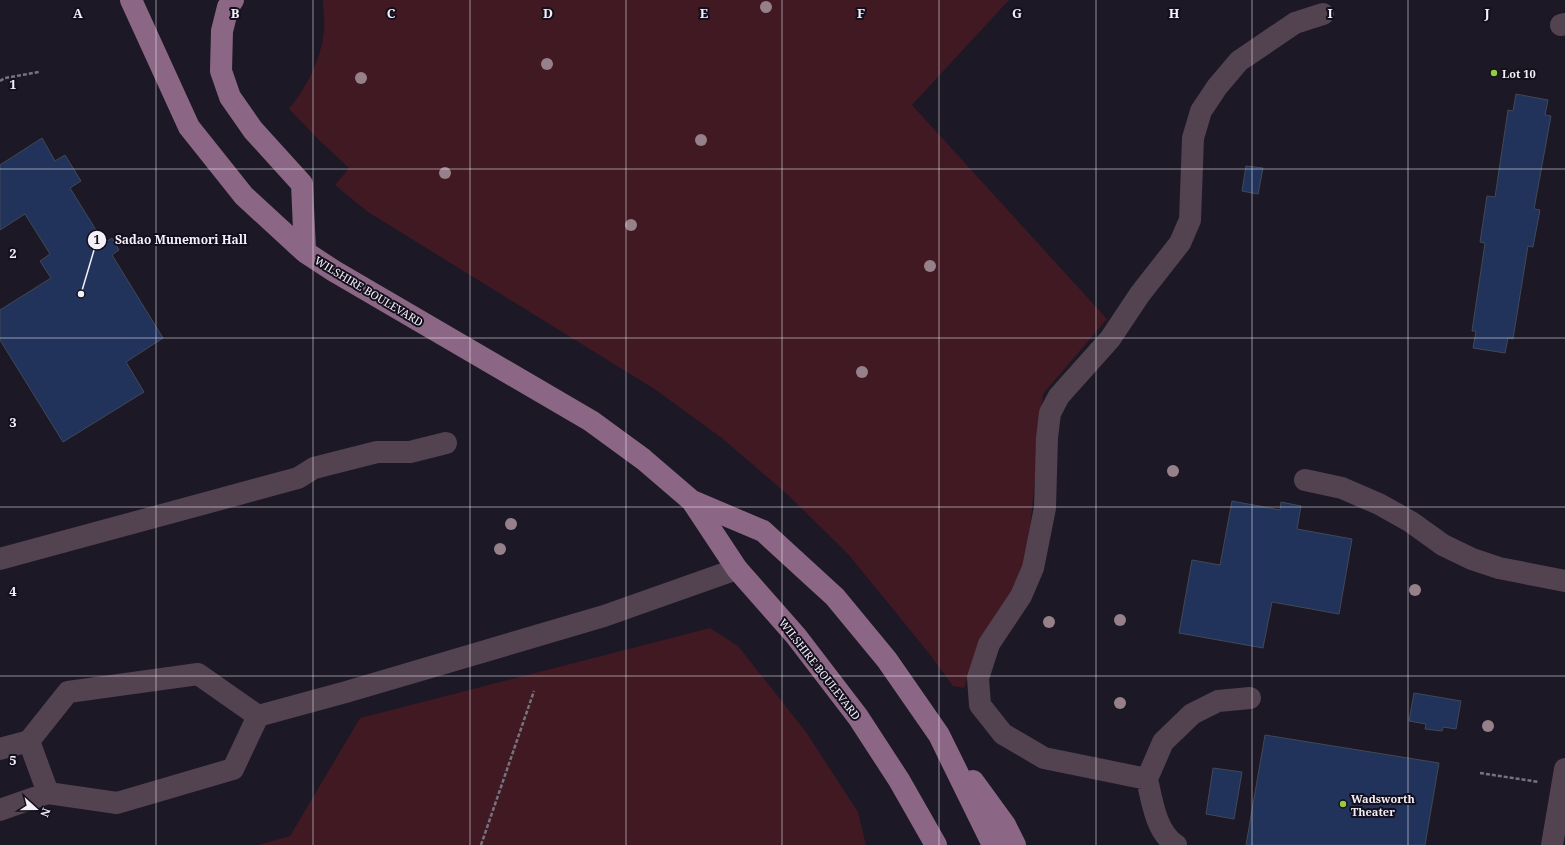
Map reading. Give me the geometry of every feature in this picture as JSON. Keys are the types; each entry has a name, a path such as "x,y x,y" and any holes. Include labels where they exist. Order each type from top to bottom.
{"main road":[{"name":"WILSHIRE BOULEVARD","path":"131,0 189,127 244,196 305,252 334,271 590,421 643,459 692,501 737,569 796,636 858,717 899,780 936,845"},
{"path":"233,0 228,7 222,31 221,71 230,97 249,123 302,184 305,252"},
{"name":"WILSHIRE BOULEVARD","path":"692,501 763,531 835,597 887,660 939,735 993,845"},
{"path":"939,735 1005,824 1015,845"}],"street":[{"path":"1147,779 1044,758 1003,734 980,705 978,678 989,644 1021,596 1033,568 1045,508 1047,438 1050,413 1059,396 1110,338 1140,294 1180,243 1185,234 1190,220 1193,138 1201,111 1217,87 1239,61 1295,23 1323,14"},
{"path":"0,559 298,478 314,468 377,452 410,452 446,443"},
{"path":"1305,480 1342,488 1379,504 1411,522 1444,545 1472,560 1499,568 1565,581"},
{"path":"0,810 48,793 117,803 232,768 258,716 346,692 604,616 737,569"},
{"path":"0,749 29,741 68,692 198,674 258,716"},
{"path":"1176,845 1169,840 1154,812 1147,779 1163,742 1192,714 1218,701 1250,698"},
{"path":"29,741 48,793"},
{"path":"1557,835 1565,769"}],"path":[{"path":"0,81 5,78 39,72"},
{"path":"481,845 534,691"},
{"path":"1480,772 1543,783"}],"shaded area":[{"path":"323,0 1009,0 912,105 1107,319 1043,394 1028,551 1016,588 977,650 964,688 953,686 928,652 848,554 788,495 723,439 656,390 368,212 335,185 349,168 289,109 307,82 320,52 324,27"},
{"path":"710,628 738,646 806,732 858,812 866,845 258,845 290,836 360,718"}],"building":[{"path":"1516,94 1548,100 1545,115 1551,116 1534,209 1540,210 1533,247 1528,246 1513,339 1508,338 1505,353 1473,348 1476,331 1472,331 1485,243 1480,242 1487,196 1495,197 1508,110 1513,111"},
{"path":"42,138 55,161 65,155 81,181 70,188 104,243 112,238 119,250 112,255 163,338 126,362 144,392 63,442 0,340 0,310 51,278 40,261 50,254 25,214 0,230 0,165"},
{"path":"1246,166 1263,168 1258,194 1242,191"},
{"path":"1232,501 1280,510 1281,502 1301,506 1297,529 1352,539 1339,614 1272,602 1263,648 1179,633 1192,560 1220,565"},
{"path":"1414,693 1461,701 1456,729 1443,727 1442,731 1425,729 1426,724 1409,721"},
{"name":"Wadsworth Theater","path":"1265,735 1439,763 1425,845 1246,845"},
{"path":"1213,768 1242,772 1234,819 1206,814"}],"place":[{"name":"Lot 10","path":"1494,73"},
{"name":"Sadao Munemori Hall","path":"81,294"},
{"name":"Wadsworth Theater","path":"1343,804"}]}
